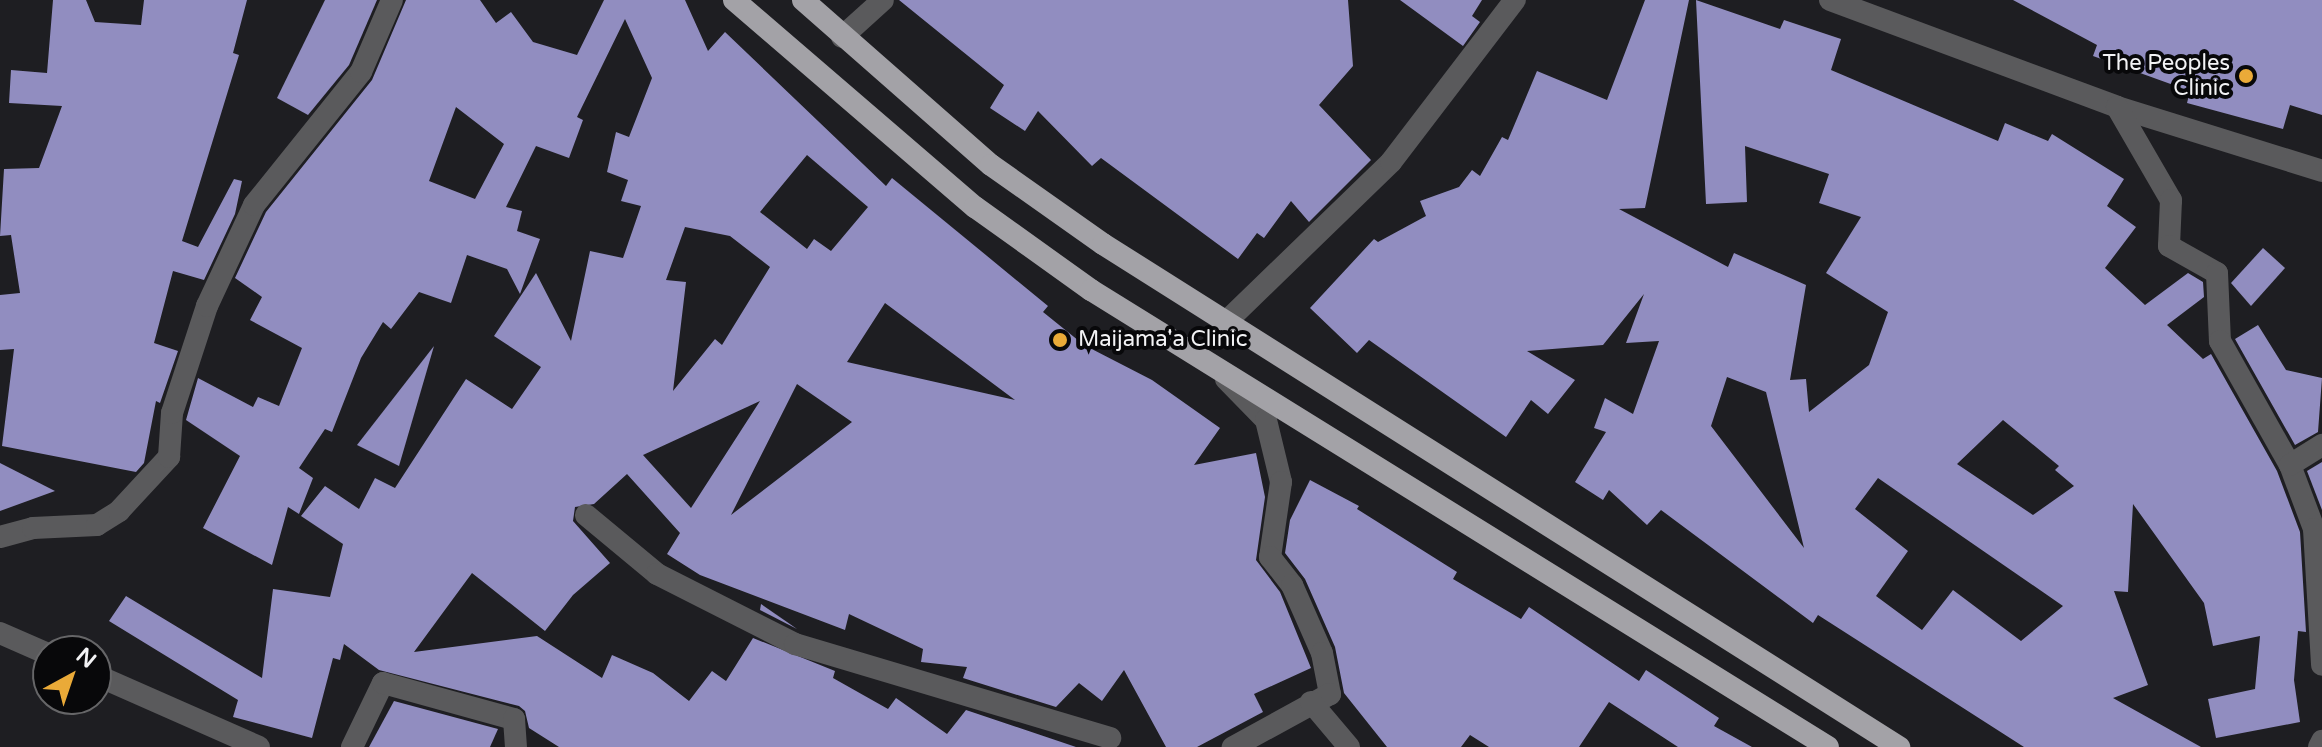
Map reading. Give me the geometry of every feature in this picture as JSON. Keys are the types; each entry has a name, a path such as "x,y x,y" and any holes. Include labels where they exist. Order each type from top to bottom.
{"highway":[{"path":"734,0 975,207 1091,290 1828,747"},
{"path":"803,0 991,165 1103,244 1899,747"}],"street":[{"path":"0,537 33,528 97,525 119,511 169,457 172,413 197,337 254,205 361,72 392,0"},
{"path":"842,37 883,0"},
{"path":"1227,321 1391,162 1515,0"},
{"path":"1830,0 2117,107 2322,171"},
{"path":"2117,107 2171,200 2169,246 2217,273 2220,341 2290,465 2314,529 2322,665"},
{"path":"1212,364 1266,420 1281,482 1270,557 1292,585 1322,653 1330,694 1233,747"},
{"path":"2290,465 2322,445"},
{"path":"586,515 657,574 795,644 1113,744"},
{"path":"0,633 32,647"},
{"path":"112,682 259,747"},
{"path":"352,747 383,683 514,719 516,747"},
{"path":"1311,702 1349,747"},
{"path":"2319,747 2322,741"}],"building":[{"path":"53,0 86,0 95,22 141,25 144,0 247,0 233,53 239,55 182,241 198,247 234,179 242,181 235,214 204,280 173,271 154,343 178,351 160,403 156,401 144,463 136,472 2,446 14,349 0,350 0,295 20,293 11,235 0,236 4,169 39,168 62,106 9,103 11,70 47,73"},
{"path":"325,0 377,0 349,65 308,115 277,98"},
{"path":"406,0 480,0 496,23 511,12 533,42 577,55 604,0 685,0 708,51 725,32 886,186 892,178 1048,306 1043,312 1084,345 1152,380 1220,428 1194,465 1256,453 1265,497 1256,560 1280,592 1311,668 1254,694 1263,712 1197,747 1166,747 1124,670 1102,701 1079,683 1056,707 963,678 967,667 921,662 923,649 849,614 845,630 700,575 667,554 680,533 627,474 594,504 575,507 573,521 610,563 573,595 545,631 472,573 414,652 537,636 602,678 612,655 653,673 689,701 712,671 726,681 753,638 835,671 833,678 888,709 896,698 947,734 966,710 1076,747 559,747 529,728 525,711 519,706 379,670 344,644 340,660 333,658 312,738 233,717 238,700 109,621 126,596 262,678 273,589 330,597 343,544 301,516 325,486 359,509 375,478 395,488 466,379 512,409 541,367 494,336 536,273 571,341 590,251 623,258 641,206 621,201 628,180 607,172 616,132 629,137 652,78 625,19 577,117 583,120 569,158 536,146 506,207 522,211 517,231 540,239 520,294 507,269 467,255 451,303 419,292 391,329 383,322 361,358 332,432 325,429 299,468 313,478 299,514 288,507 272,565 203,528 240,456 186,420 198,378 253,407 258,397 279,406 302,348 250,320 262,297 235,278 266,212 372,80","holes":["456,107 504,144 475,199 429,181","807,155 868,207 831,251 814,239 807,249 760,212","685,227 730,236 770,267 722,345 715,339 673,391 686,282 666,280","885,303 1015,400 847,362","797,384 852,422 731,515","760,401 691,508 643,455"]},
{"path":"899,0 1348,0 1353,66 1319,105 1371,160 1309,222 1291,201 1264,238 1257,233 1238,259 1101,158 1092,166 1038,111 1025,131 990,108 1004,85"},
{"path":"1400,0 1482,0 1472,16 1480,22 1463,46"},
{"path":"1645,0 1689,0 1645,208 1619,209 1728,267 1734,253 1806,285 1790,380 1806,379 1809,412 1869,365 1888,312 1826,273 1861,217 1819,203 1829,174 1745,146 1747,202 1706,204 1696,0 1780,29 1784,20 1841,39 1831,70 1998,141 2005,123 2048,141 2052,134 2124,179 2107,206 2136,227 2105,268 2145,305 2188,273 2203,282 2204,297 2167,325 2203,359 2211,354 2277,471 2300,532 2306,632 2298,631 2294,680 2300,722 2216,738 2208,699 2255,689 2260,636 2213,646 2204,603 2133,504 2128,592 2114,591 2148,685 2113,698 2201,747 2024,747 1818,615 1813,623 1661,510 1647,525 1609,490 1603,500 1575,482 1606,432 1594,428 1605,398 1633,414 1659,341 1626,343 1644,294 1603,345 1527,351 1575,380 1548,414 1531,400 1506,437 1369,340 1357,353 1310,308 1374,239 1378,242 1426,216 1420,201 1459,187 1472,170 1480,176 1502,137 1508,140 1537,71 1607,100","holes":["1727,377 1766,392 1804,548 1711,426","2003,420 2059,466 2055,470 2074,486 2033,515 1957,464","1878,478 2063,606 2021,641 1953,590 1922,630 1876,596 1908,551 1855,509"]},
{"path":"2013,0 2322,0 2322,115 2290,105 2283,129 2187,103 2190,91 2093,56 2097,45"},
{"path":"2263,248 2285,268 2251,306 2231,283"},
{"path":"2258,325 2286,370 2322,378 2318,432 2295,445 2235,339"},
{"path":"434,346 399,466 357,445"},
{"path":"2322,462 2322,510 2307,471"},
{"path":"0,463 55,491 0,511"},
{"path":"1310,480 1359,506 1357,509 1457,572 1453,579 1521,619 1529,607 1639,681 1646,670 1719,718 1714,726 1752,747 1678,747 1609,702 1579,747 1489,747 1470,735 1461,747 1387,747 1344,693 1335,647 1305,579 1285,553 1290,520"},
{"path":"761,604 787,622 797,629 760,610"},
{"path":"394,701 498,729 490,747 369,747"}],"place":[{"name":"The Peoples Clinic","path":"2246,76"},
{"name":"Maijama'a Clinic","path":"1060,340"}]}
